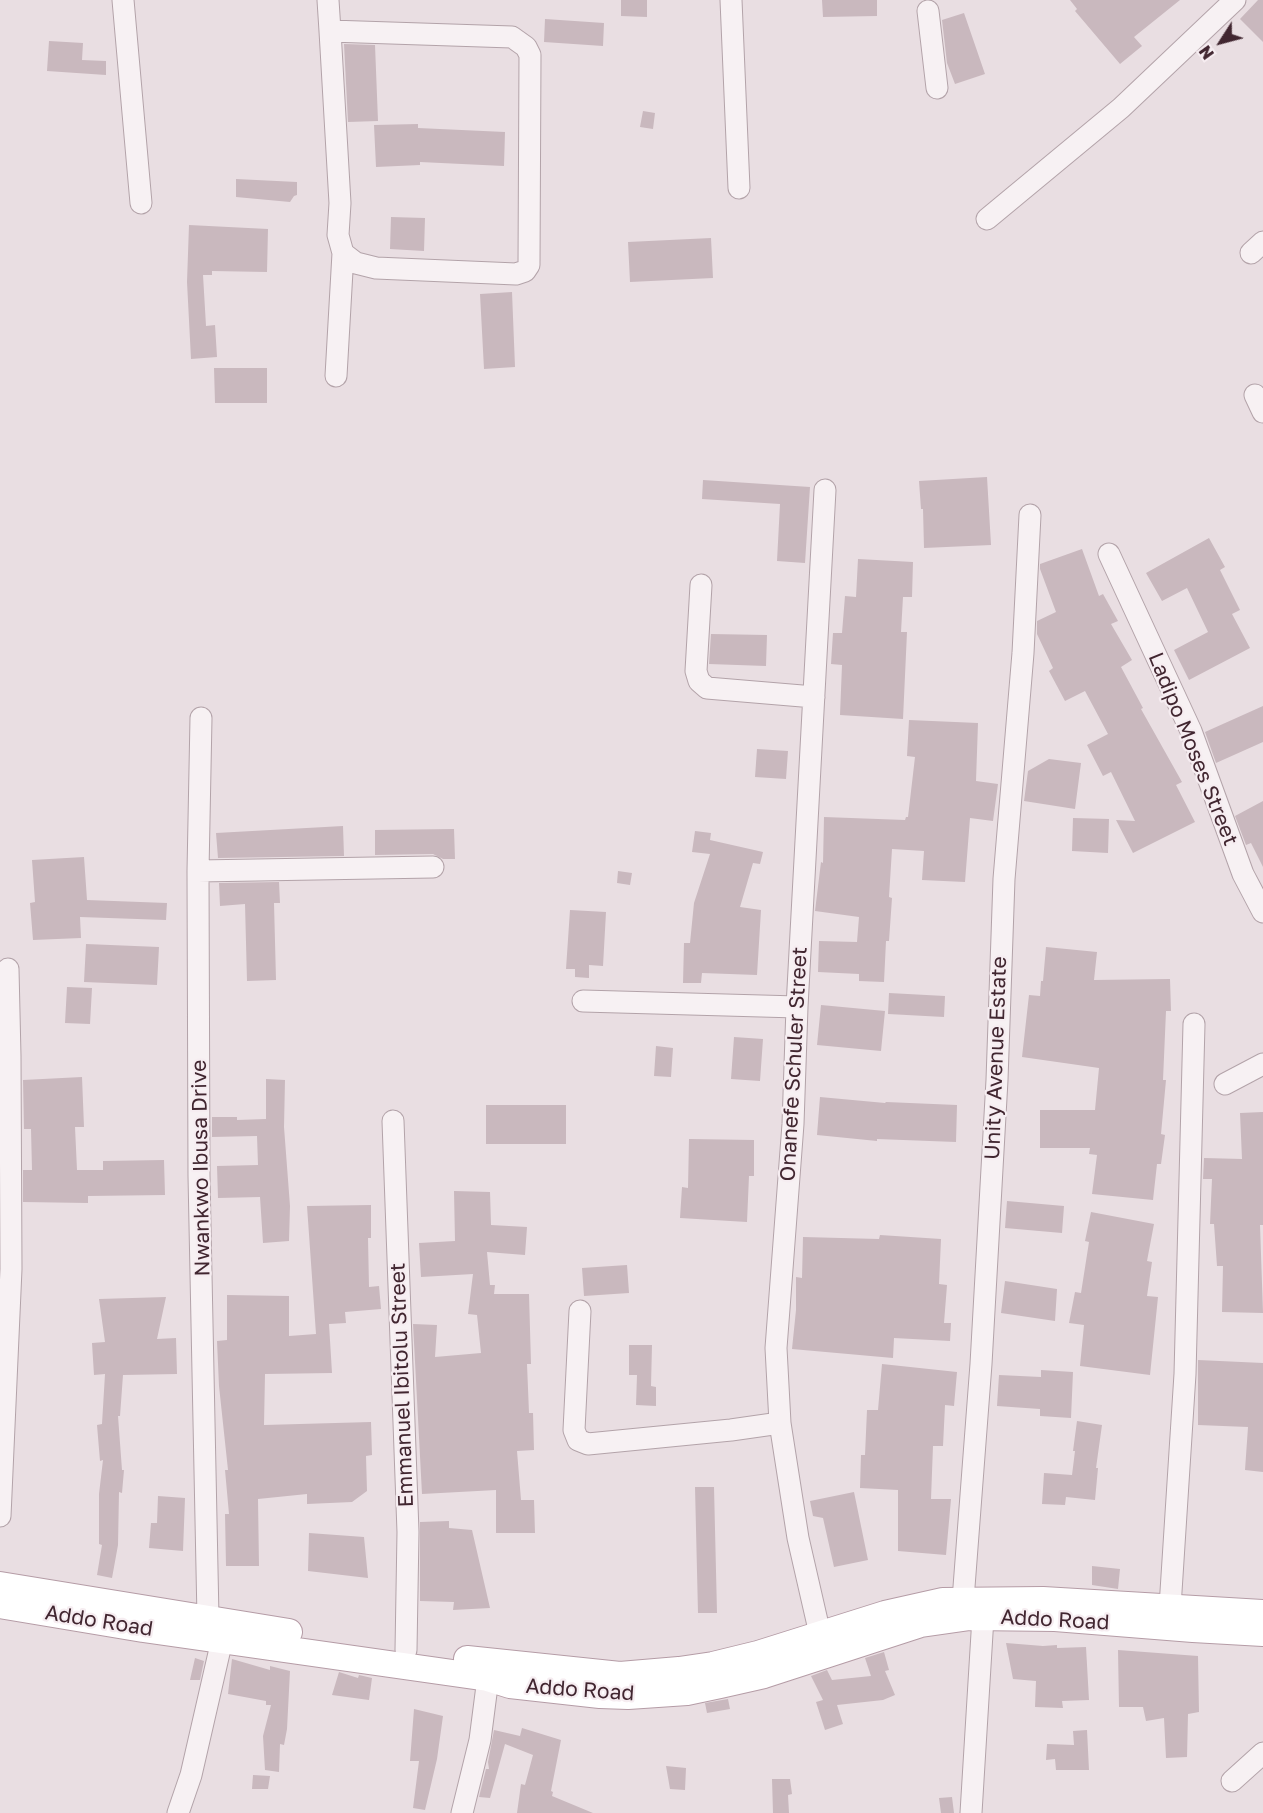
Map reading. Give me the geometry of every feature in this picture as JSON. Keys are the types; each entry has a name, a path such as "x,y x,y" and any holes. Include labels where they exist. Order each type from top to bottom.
{"main road":[{"name":"Addo Road","path":"0,1585 454,1658 620,1675 713,1665 758,1654 909,1607 943,1601 1043,1600 1186,1615 1263,1633"},
{"name":"Addo Road","path":"0,1605 488,1678 510,1685 628,1696 687,1692 764,1675 921,1624 983,1617 1055,1618 1263,1613"}],"street":[{"path":"123,0 141,203"},
{"path":"328,0 340,203 338,235 343,253 336,376"},
{"path":"730,0 739,188"},
{"path":"987,219 1121,108 1235,0"},
{"path":"933,4 937,88"},
{"path":"330,31 512,37 526,46 530,55 529,265 525,271 516,274 376,268 356,263 343,253"},
{"name":"Onanefe Schuler Street","path":"820,1634 798,1538 780,1423 776,1348 792,1124 825,490"},
{"name":"Unity Avenue Estate","path":"963,1600 981,1364 997,1080 1004,879 1023,653 1030,515"},
{"name":"Ladipo Moses Street","path":"1109,554 1191,730 1243,874 1263,912"},
{"path":"701,585 696,671 699,681 707,688 814,698"},
{"name":"Nwankwo Ibusa Drive","path":"201,718 198,872 200,1176 208,1618"},
{"path":"198,872 433,867"},
{"path":"0,1516 4,1317 11,1194 8,969"},
{"path":"583,1001 797,1007"},
{"path":"1186,1615 1185,1374 1194,1024"},
{"path":"1225,1084 1263,1064"},
{"name":"Emmanuel Ibitolu Street","path":"393,1121 408,1532 406,1650"},
{"path":"580,1311 574,1430 578,1440 588,1444 780,1423"},
{"path":"971,1813 983,1617"},
{"path":"178,1813 191,1775 222,1640"},
{"path":"462,1813 480,1740 488,1678"},
{"path":"1232,1781 1263,1753"}],"building":[{"path":"621,0 647,0 647,17 621,16"},
{"path":"822,0 877,0 877,16 823,17"},
{"path":"1070,0 1180,0 1134,37 1142,46 1120,64 1075,11 1077,9"},
{"path":"1258,0 1263,0 1263,42 1240,19"},
{"path":"964,13 985,74 955,84 947,63 942,20"},
{"path":"545,19 604,23 603,46 544,42"},
{"path":"49,41 83,43 82,60 106,61 106,75 47,71"},
{"path":"344,44 375,45 378,121 348,122"},
{"path":"643,111 655,113 653,129 640,127"},
{"path":"418,124 418,128 505,132 504,166 420,162 420,165 376,167 374,125"},
{"path":"236,179 297,182 297,195 290,202 236,197"},
{"path":"391,217 425,218 424,251 390,249"},
{"path":"189,225 268,229 267,272 212,271 212,275 203,275 206,326 215,325 217,357 191,359 187,282"},
{"path":"711,238 713,278 630,282 628,242"},
{"path":"512,292 515,367 484,369 480,294"},
{"path":"214,368 267,368 267,403 215,403"},
{"path":"987,477 991,545 924,548 923,509 921,509 919,481"},
{"path":"703,480 810,487 805,563 777,561 780,504 702,499"},
{"path":"1209,538 1225,567 1220,570 1240,610 1232,614 1250,648 1189,680 1174,650 1208,632 1187,588 1162,601 1146,573"},
{"path":"1082,549 1099,596 1103,594 1118,621 1111,624 1132,660 1121,667 1143,708 1141,709 1182,782 1176,785 1195,822 1133,853 1116,820 1135,821 1111,772 1103,776 1087,745 1108,734 1085,691 1065,701 1049,671 1053,668 1037,634 1037,621 1056,612 1040,564"},
{"path":"858,559 913,562 912,597 903,597 901,632 907,632 903,719 840,715 842,665 831,664 833,633 842,633 845,596 856,597"},
{"path":"711,634 767,635 766,666 709,664"},
{"path":"1263,706 1263,742 1216,763 1205,732"},
{"path":"909,720 978,723 976,781 998,784 993,821 970,818 965,882 922,880 924,851 892,849 889,897 892,898 889,941 886,941 884,982 859,981 859,974 818,972 819,941 857,942 859,917 815,911 821,862 823,863 824,817 905,820 908,817 915,757 907,756"},
{"path":"757,749 788,751 786,779 755,777"},
{"path":"1049,759 1081,763 1075,809 1024,801 1028,771"},
{"path":"1263,801 1263,867 1251,843 1246,845 1235,816"},
{"path":"1073,818 1109,819 1108,853 1072,851"},
{"path":"343,826 344,856 218,858 216,833"},
{"path":"454,829 455,859 443,859 433,854 375,855 375,830"},
{"path":"695,831 711,833 710,840 763,852 760,864 753,863 740,907 761,910 757,975 702,973 701,983 683,983 684,943 690,943 694,903 710,854 692,852"},
{"path":"84,857 87,900 167,903 166,920 80,917 81,938 33,940 30,903 35,902 32,860"},
{"path":"618,871 632,873 630,885 617,883"},
{"path":"279,882 280,903 274,903 276,980 247,981 245,904 220,906 219,883"},
{"path":"570,910 606,912 603,966 589,965 589,978 575,977 575,969 566,969"},
{"path":"86,944 159,947 157,985 84,982"},
{"path":"1046,947 1097,952 1094,980 1170,979 1171,1011 1166,1011 1163,1080 1166,1080 1161,1134 1165,1135 1161,1164 1157,1164 1153,1200 1092,1194 1097,1155 1089,1154 1090,1148 1040,1148 1040,1110 1095,1110 1099,1068 1022,1057 1029,995 1040,996"},
{"path":"67,987 92,988 90,1024 65,1023"},
{"path":"889,993 945,996 944,1017 888,1014"},
{"path":"821,1005 885,1011 881,1051 817,1045"},
{"path":"734,1037 763,1039 760,1081 731,1079"},
{"path":"656,1046 673,1048 671,1077 654,1076"},
{"path":"82,1077 84,1127 75,1127 77,1170 103,1170 103,1161 164,1160 165,1195 88,1196 88,1203 23,1202 23,1170 32,1170 31,1129 24,1129 23,1080"},
{"path":"266,1079 285,1080 284,1127 290,1206 289,1241 263,1243 260,1197 218,1198 217,1166 258,1165 257,1136 212,1137 212,1117 237,1117 237,1120 266,1119"},
{"path":"820,1097 885,1103 957,1105 956,1142 877,1139 877,1141 817,1135"},
{"path":"486,1105 566,1105 566,1144 486,1144"},
{"path":"1263,1112 1263,1225 1260,1225 1263,1313 1222,1312 1223,1266 1217,1266 1214,1224 1210,1224 1212,1179 1203,1179 1204,1158 1242,1159 1240,1113"},
{"path":"689,1139 754,1140 754,1176 749,1176 747,1222 680,1218 682,1187 688,1188"},
{"path":"454,1191 490,1192 491,1225 527,1227 525,1255 487,1252 490,1285 495,1285 494,1294 529,1294 531,1364 527,1364 529,1413 533,1413 534,1450 517,1451 521,1500 534,1500 535,1533 496,1533 496,1490 422,1494 413,1324 437,1325 435,1357 481,1353 477,1315 468,1314 473,1274 421,1277 419,1243 455,1241"},
{"path":"1007,1201 1064,1206 1062,1233 1005,1228"},
{"path":"371,1205 371,1238 368,1238 369,1287 379,1286 381,1309 345,1312 346,1323 329,1324 332,1373 265,1374 264,1425 371,1422 372,1455 366,1456 367,1491 352,1502 307,1504 307,1494 258,1499 259,1566 226,1566 225,1514 229,1514 225,1470 228,1470 219,1386 217,1341 227,1340 227,1295 289,1296 289,1336 316,1334 307,1206"},
{"path":"1091,1212 1154,1224 1147,1261 1152,1262 1147,1296 1158,1297 1150,1375 1080,1366 1084,1325 1069,1323 1075,1292 1081,1293 1089,1242 1085,1241"},
{"path":"880,1235 941,1239 939,1284 947,1285 944,1323 951,1323 950,1341 894,1338 893,1358 792,1349 796,1310 796,1277 802,1278 803,1237 879,1239"},
{"path":"627,1265 629,1293 584,1296 582,1268"},
{"path":"1005,1281 1057,1289 1055,1321 1001,1313"},
{"path":"166,1297 157,1339 176,1338 177,1374 123,1375 120,1416 118,1416 122,1470 124,1470 122,1493 119,1492 118,1545 112,1578 97,1575 102,1545 99,1544 99,1494 103,1460 100,1461 97,1425 102,1424 105,1374 94,1375 92,1343 105,1342 99,1299"},
{"path":"629,1345 652,1345 651,1386 656,1387 656,1406 636,1405 637,1375 629,1375"},
{"path":"1198,1360 1263,1363 1263,1472 1245,1470 1248,1427 1198,1425"},
{"path":"882,1364 957,1372 954,1406 945,1405 943,1446 933,1446 931,1499 951,1499 946,1555 898,1551 898,1490 860,1488 861,1455 865,1455 867,1410 878,1410"},
{"path":"1041,1370 1073,1372 1071,1418 1040,1416 1040,1409 997,1406 999,1375 1041,1377"},
{"path":"1077,1421 1102,1425 1096,1468 1098,1468 1095,1500 1066,1497 1065,1505 1042,1504 1044,1473 1072,1475"},
{"path":"695,1487 714,1487 717,1613 698,1613"},
{"path":"854,1492 868,1560 834,1567 823,1518 813,1516 810,1501"},
{"path":"158,1496 185,1498 183,1551 149,1548 151,1523 157,1523"},
{"path":"449,1521 449,1528 472,1530 490,1608 453,1610 454,1602 420,1601 420,1522"},
{"path":"309,1533 364,1537 368,1578 308,1571"},
{"path":"1092,1566 1120,1569 1118,1589 1092,1585"},
{"path":"1006,1643 1057,1645 1057,1648 1086,1647 1089,1700 1062,1701 1063,1708 1035,1707 1036,1681 1013,1679"},
{"path":"1118,1650 1198,1656 1199,1712 1188,1714 1187,1757 1166,1758 1164,1718 1146,1721 1143,1707 1119,1707"},
{"path":"884,1652 889,1670 885,1671 895,1695 883,1700 837,1705 843,1724 825,1730 816,1702 823,1700 811,1676 827,1670 832,1680 871,1676 865,1658"},
{"path":"195,1658 204,1661 200,1680 190,1680"},
{"path":"232,1659 270,1670 270,1666 290,1671 287,1729 284,1745 280,1744 279,1772 265,1770 263,1736 271,1705 266,1705 266,1701 228,1694"},
{"path":"339,1672 358,1678 359,1675 372,1678 369,1700 332,1695"},
{"path":"728,1699 730,1709 707,1713 705,1703"},
{"path":"414,1709 443,1716 437,1759 425,1810 413,1808 419,1761 410,1761"},
{"path":"522,1728 561,1740 552,1796 593,1813 517,1813 521,1784 525,1785 533,1755 505,1744 490,1798 479,1797 486,1769 489,1769 488,1762 494,1730 520,1736"},
{"path":"1087,1730 1089,1770 1056,1770 1055,1759 1046,1760 1047,1744 1074,1745 1073,1731"},
{"path":"666,1766 686,1768 685,1790 670,1789"},
{"path":"253,1775 270,1776 268,1789 252,1789"},
{"path":"772,1779 790,1779 792,1794 788,1795 789,1813 773,1813"},
{"path":"952,1797 954,1813 941,1813 939,1798"}]}
